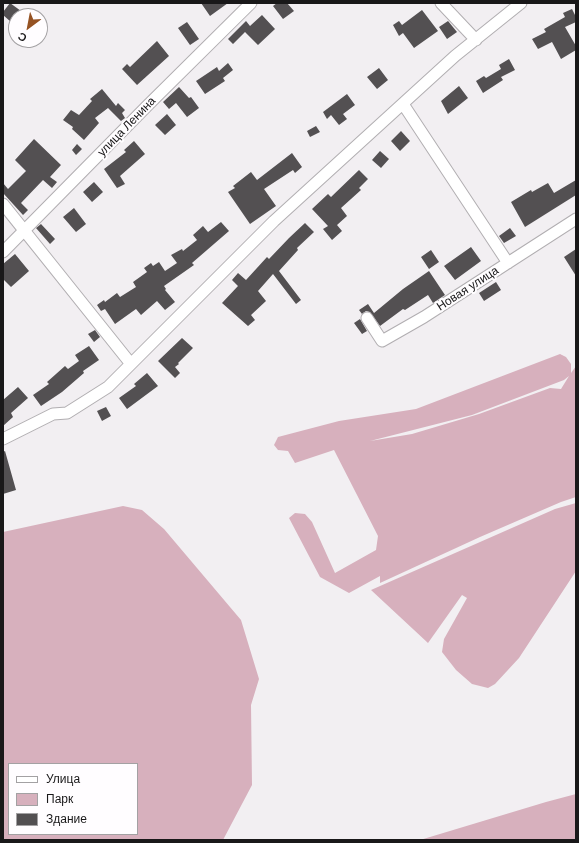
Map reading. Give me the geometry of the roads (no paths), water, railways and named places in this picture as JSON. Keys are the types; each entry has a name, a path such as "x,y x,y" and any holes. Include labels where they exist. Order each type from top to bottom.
{"street":[{"name":"улица Ленина","path":"3,252 146,106 251,3"},
{"path":"441,3 476,40"},
{"path":"3,439 53,414 67,413 108,388 274,221 403,104 521,3"},
{"path":"403,104 508,264"},
{"path":"3,204 131,364"},
{"name":"Новая улица","path":"367,318 382,341 424,317 576,220"}]}
